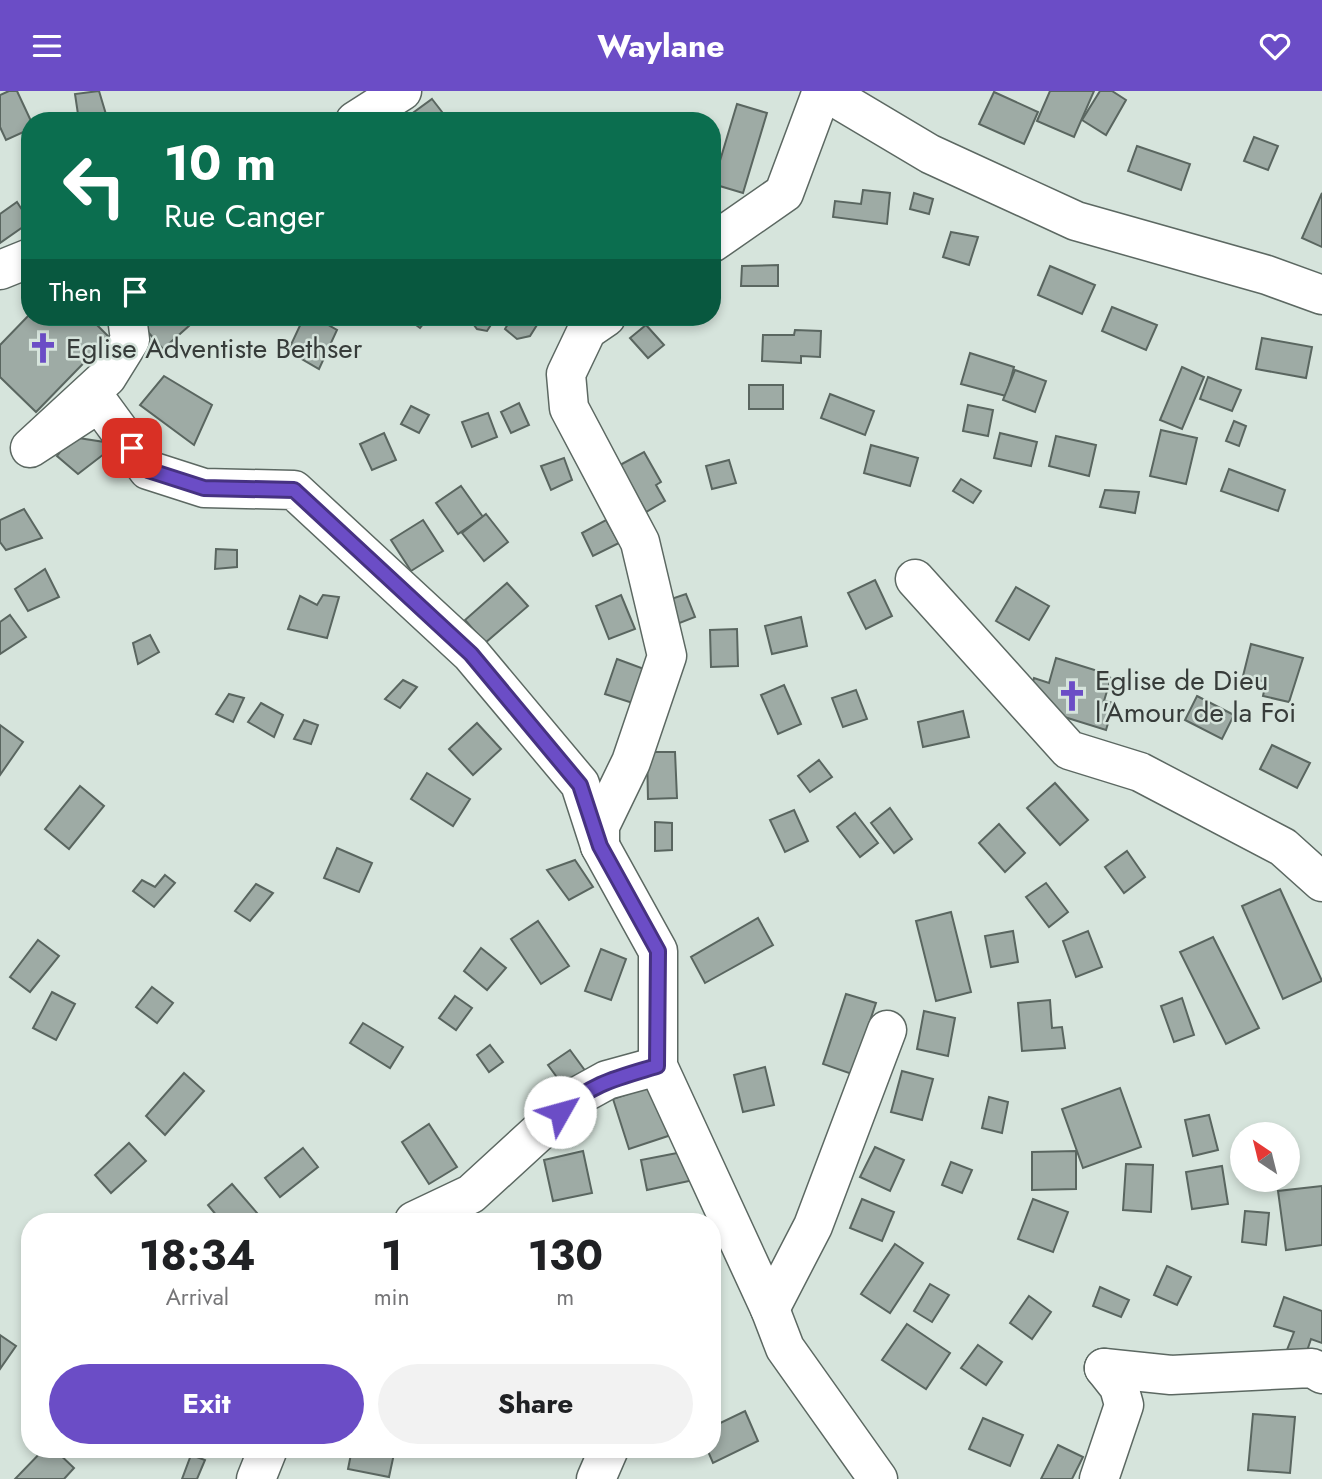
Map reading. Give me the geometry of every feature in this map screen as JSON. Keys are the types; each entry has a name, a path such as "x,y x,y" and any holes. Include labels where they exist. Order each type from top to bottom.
{"street":[{"path":"369,112 402,91"},
{"path":"721,237 784,193 823,91 930,154 1076,221 1267,275 1322,295"},
{"path":"0,270 21,262"},
{"path":"128,326 130,340 107,377 30,447 99,403 148,470 204,488 294,490 471,654 580,785 600,846 658,951 657,1066 770,1309 785,1348 878,1479"},
{"path":"593,326 587,330 566,374 569,408 640,542 667,656 631,762 600,826 600,846"},
{"path":"915,579 1069,750 1140,772 1283,847 1322,881"},
{"path":"770,1309 813,1226 887,1030"},
{"path":"431,1213 471,1194 578,1096 607,1080 657,1066"},
{"path":"1099,1479 1124,1405 1119,1387 1104,1368 1171,1375 1312,1368 1322,1374"},
{"path":"256,1479 264,1458"},
{"path":"596,1479 605,1458"}],"building":[{"path":"17,91 27,112 21,112 21,133 6,140 0,127 0,95"},
{"path":"99,91 105,112 78,112 75,94"},
{"path":"1050,91 1094,91 1074,137 1037,121"},
{"path":"1100,91 1112,91 1126,100 1106,135 1082,120"},
{"path":"994,92 1038,112 1024,144 979,124"},
{"path":"432,99 442,112 414,112"},
{"path":"737,104 767,113 743,193 721,186 721,157"},
{"path":"1254,137 1278,146 1268,170 1244,161"},
{"path":"1137,146 1190,164 1181,190 1128,171"},
{"path":"863,190 890,193 887,224 833,217 835,201 861,204"},
{"path":"914,193 933,199 929,214 910,209"},
{"path":"1322,193 1322,247 1302,238"},
{"path":"17,202 21,208 21,228 0,243 0,214"},
{"path":"951,232 978,237 969,265 943,257"},
{"path":"778,265 778,286 741,286 742,266"},
{"path":"1050,266 1095,285 1082,314 1038,295"},
{"path":"1112,307 1157,325 1146,350 1102,331"},
{"path":"21,323 21,326 98,326 109,337 36,412 0,377 0,345"},
{"path":"143,326 189,326 163,349"},
{"path":"300,326 330,326 337,330 319,369 288,351"},
{"path":"475,326 490,326 487,331"},
{"path":"507,326 536,326 530,336 517,339 505,329"},
{"path":"647,326 664,345 648,358 630,338"},
{"path":"795,330 821,331 820,357 801,356 801,363 762,361 763,335 794,335"},
{"path":"1262,338 1312,347 1306,378 1256,369"},
{"path":"970,353 1014,367 1006,396 961,384"},
{"path":"1182,367 1204,377 1182,429 1160,420"},
{"path":"1015,370 1046,381 1035,412 1003,400"},
{"path":"164,376 212,405 194,445 140,405"},
{"path":"1208,377 1241,390 1232,411 1200,399"},
{"path":"749,385 783,385 783,409 749,409"},
{"path":"830,394 874,411 865,435 821,418"},
{"path":"519,403 529,425 511,433 501,412"},
{"path":"968,405 993,410 988,436 963,431"},
{"path":"411,406 429,415 419,433 401,424"},
{"path":"488,413 497,437 472,447 462,422"},
{"path":"1234,421 1246,426 1239,446 1226,441"},
{"path":"1161,430 1197,438 1186,484 1150,476"},
{"path":"384,433 396,460 372,470 360,444"},
{"path":"1000,433 1037,442 1031,466 994,458"},
{"path":"1056,436 1096,445 1089,476 1049,466"},
{"path":"72,437 117,444 78,474 57,456"},
{"path":"871,445 918,458 910,486 864,473"},
{"path":"644,452 661,482 656,485 665,501 646,512 620,465"},
{"path":"564,458 572,480 551,490 541,466"},
{"path":"729,460 736,483 712,489 706,466"},
{"path":"1229,469 1285,490 1278,511 1221,491"},
{"path":"961,479 981,491 973,503 953,491"},
{"path":"461,486 483,517 458,534 436,503"},
{"path":"1105,490 1139,492 1135,513 1100,507"},
{"path":"24,509 42,538 6,550 0,542 0,520"},
{"path":"486,514 508,542 484,561 462,533"},
{"path":"423,520 443,551 411,571 391,540"},
{"path":"606,520 619,543 593,556 582,533"},
{"path":"216,549 237,550 237,567 215,569"},
{"path":"45,569 59,597 28,611 15,589"},
{"path":"875,580 892,616 866,629 848,593"},
{"path":"507,583 528,606 485,643 465,620"},
{"path":"1016,587 1049,606 1029,640 996,621"},
{"path":"686,594 695,617 677,624 668,600"},
{"path":"323,595 339,597 327,638 288,629 300,596 317,605"},
{"path":"621,595 635,629 609,639 596,606"},
{"path":"10,615 26,637 0,654 0,622"},
{"path":"801,617 807,646 772,654 765,626"},
{"path":"737,629 738,666 711,667 710,630"},
{"path":"150,635 159,652 138,664 133,643"},
{"path":"1251,644 1303,658 1289,702 1263,696 1266,682 1243,676"},
{"path":"1056,658 1101,672 1101,675 1111,678 1104,701 1114,703 1106,730 1026,705 1034,678 1049,683"},
{"path":"617,659 655,673 642,706 605,694"},
{"path":"403,680 417,687 400,708 385,699"},
{"path":"784,685 801,724 778,734 761,695"},
{"path":"856,690 867,719 843,727 832,698"},
{"path":"229,694 244,698 233,722 216,714"},
{"path":"1197,696 1234,715 1222,739 1185,720"},
{"path":"261,703 283,715 274,737 248,722"},
{"path":"963,711 969,737 923,747 918,722"},
{"path":"304,720 318,725 311,744 294,739"},
{"path":"477,723 501,749 473,775 449,749"},
{"path":"0,725 23,742 0,775"},
{"path":"1272,745 1310,763 1297,788 1260,769"},
{"path":"647,752 675,752 677,798 648,799"},
{"path":"819,760 832,777 810,792 798,776"},
{"path":"427,773 470,799 453,826 411,799"},
{"path":"1055,783 1088,820 1060,845 1027,808"},
{"path":"80,786 104,806 69,849 45,829"},
{"path":"890,808 912,839 894,853 871,823"},
{"path":"794,810 808,841 785,852 770,820"},
{"path":"855,813 878,843 860,857 837,827"},
{"path":"655,822 672,823 672,850 655,851"},
{"path":"999,824 1025,853 1005,872 979,843"},
{"path":"337,848 372,863 359,892 324,878"},
{"path":"1127,851 1145,877 1124,893 1105,867"},
{"path":"575,860 593,887 569,900 547,870"},
{"path":"165,875 175,883 154,907 133,891 142,880 155,887"},
{"path":"1046,883 1068,912 1049,927 1026,897"},
{"path":"256,884 273,893 250,921 235,911"},
{"path":"1280,889 1322,981 1283,999 1242,906"},
{"path":"951,912 971,992 936,1001 916,921"},
{"path":"758,918 773,945 705,983 691,957"},
{"path":"538,921 569,966 541,984 511,939"},
{"path":"1013,931 1018,962 991,967 985,936"},
{"path":"1088,931 1102,967 1076,977 1063,941"},
{"path":"1213,937 1259,1028 1226,1044 1180,952"},
{"path":"38,940 59,956 30,992 10,977"},
{"path":"481,948 506,968 487,990 464,971"},
{"path":"601,949 626,959 611,1000 585,991"},
{"path":"152,987 173,1003 157,1023 136,1007"},
{"path":"52,992 75,1004 56,1040 33,1028"},
{"path":"846,994 876,1003 852,1074 823,1064"},
{"path":"455,996 472,1008 456,1030 439,1018"},
{"path":"1182,998 1194,1035 1174,1042 1161,1006"},
{"path":"1050,1000 1052,1028 1062,1027 1065,1048 1022,1051 1018,1003"},
{"path":"924,1011 955,1018 948,1056 917,1049"},
{"path":"363,1023 403,1047 390,1068 350,1043"},
{"path":"490,1045 503,1062 489,1072 477,1055"},
{"path":"570,1050 589,1076 567,1091 548,1065"},
{"path":"765,1067 774,1105 743,1112 734,1075"},
{"path":"902,1071 933,1079 922,1120 891,1112"},
{"path":"184,1073 204,1091 165,1135 146,1116"},
{"path":"657,1084 674,1134 629,1149 613,1099"},
{"path":"1120,1088 1141,1147 1083,1168 1062,1109"},
{"path":"989,1097 1008,1102 1002,1133 982,1128"},
{"path":"1209,1115 1218,1150 1193,1156 1185,1120"},
{"path":"429,1124 457,1167 429,1184 402,1142"},
{"path":"129,1143 146,1161 111,1193 95,1175"},
{"path":"875,1147 904,1160 890,1191 860,1177"},
{"path":"303,1148 318,1167 280,1197 265,1178"},
{"path":"698,1149 703,1178 647,1190 641,1160"},
{"path":"583,1151 592,1193 553,1201 544,1160"},
{"path":"1076,1151 1076,1189 1032,1190 1032,1152"},
{"path":"951,1162 972,1170 962,1193 942,1185"},
{"path":"1126,1164 1153,1165 1151,1212 1123,1210"},
{"path":"1222,1166 1228,1204 1192,1209 1186,1172"},
{"path":"232,1184 257,1213 214,1213 208,1205"},
{"path":"1322,1186 1322,1245 1286,1250 1278,1192 1300,1192 1300,1188"},
{"path":"862,1199 894,1212 882,1241 850,1228"},
{"path":"1033,1199 1068,1212 1053,1252 1018,1239"},
{"path":"1245,1211 1269,1213 1266,1245 1242,1242"},
{"path":"895,1244 923,1263 890,1313 861,1294"},
{"path":"1167,1266 1191,1277 1177,1305 1154,1295"},
{"path":"930,1284 949,1295 932,1322 914,1311"},
{"path":"1100,1287 1129,1300 1121,1317 1093,1306"},
{"path":"1029,1296 1051,1312 1032,1339 1010,1323"},
{"path":"1284,1297 1322,1311 1322,1343 1311,1339 1305,1357 1287,1350 1294,1332 1274,1326"},
{"path":"907,1324 950,1353 926,1389 882,1360"},
{"path":"0,1335 16,1346 0,1369"},
{"path":"978,1345 1002,1362 986,1385 961,1368"},
{"path":"745,1411 758,1441 713,1463 711,1458 721,1458 721,1423"},
{"path":"1253,1414 1295,1417 1290,1473 1248,1470"},
{"path":"983,1418 1023,1435 1010,1466 969,1449"},
{"path":"1058,1445 1083,1457 1072,1479 1041,1479"},
{"path":"35,1458 63,1458 74,1468 64,1479 15,1479"},
{"path":"190,1458 205,1460 197,1479 182,1479"},
{"path":"350,1458 393,1458 389,1477 348,1469"}],"place":[{"name":"Eglise Adventiste Bethser","path":"43,348"},
{"name":"Eglise de Dieu l'Amour de la Foi","path":"1072,696"}],"route":[{"path":"132,448 148,470 204,488 294,490 471,654 580,785 600,846 658,951 657,1066 607,1080 578,1096 560,1112"}]}
